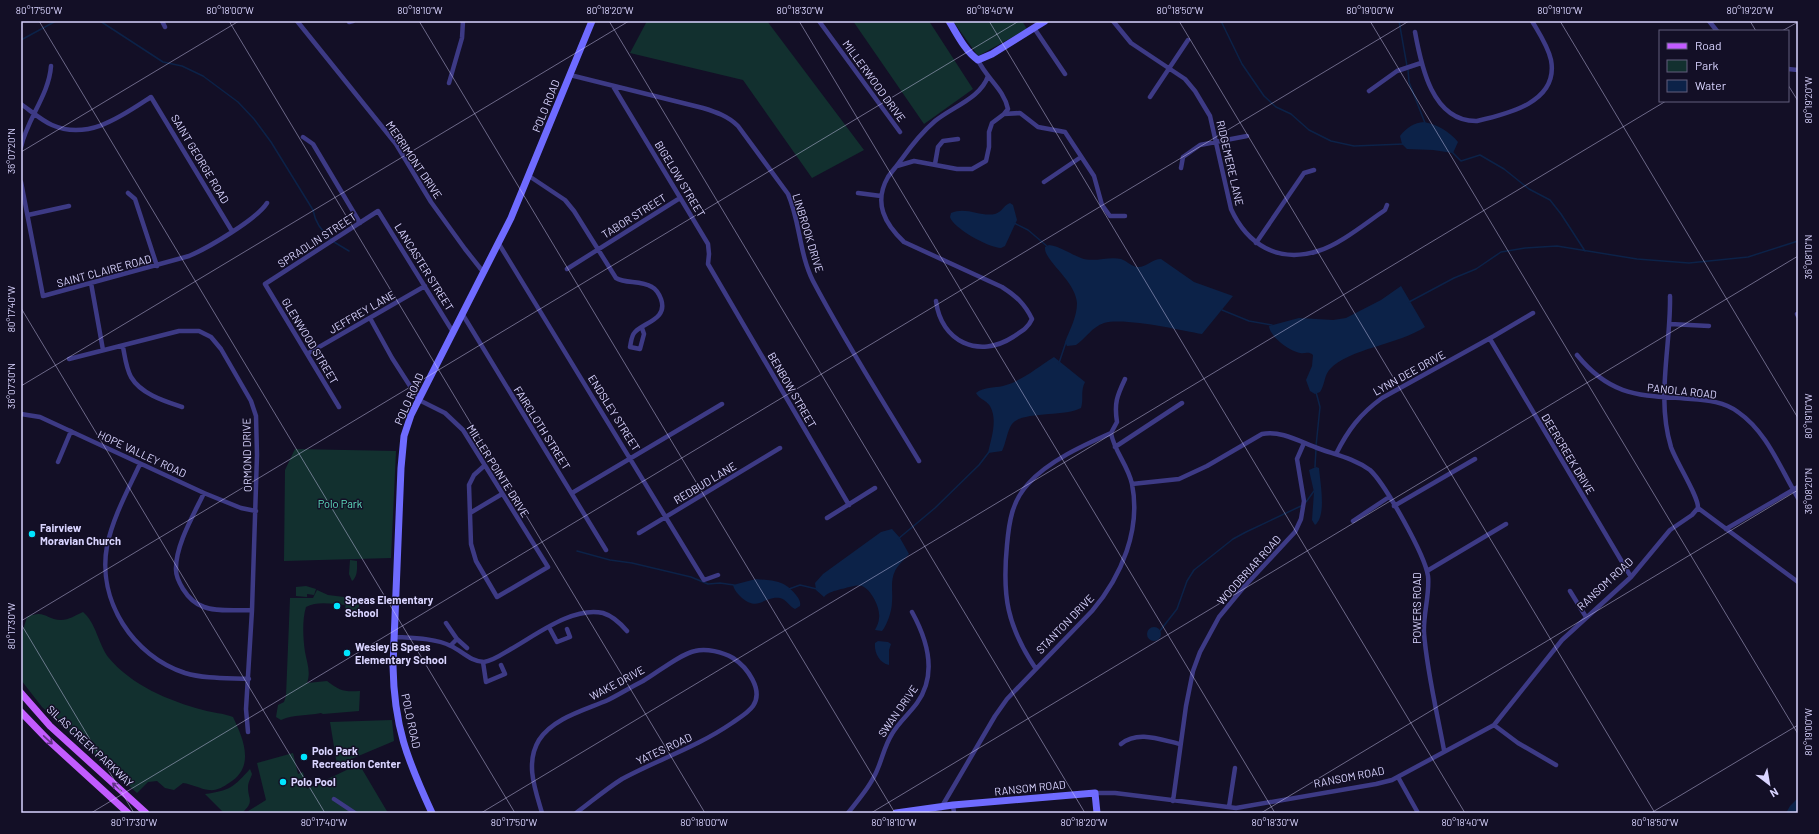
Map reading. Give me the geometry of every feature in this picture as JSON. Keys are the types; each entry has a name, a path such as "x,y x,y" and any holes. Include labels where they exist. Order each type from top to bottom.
{"main road":[{"name":"POLO ROAD","path":"432,813 413,772 400,733 393,684 402,448 409,420 499,244 529,176 592,21"},
{"path":"949,21 972,56 978,60 992,54 1045,21"},
{"name":"SILAS CREEK PARKWAY","path":"21,693 29,704 55,730 146,813"},
{"path":"21,712 48,740 128,813"},
{"path":"1095,793 1097,813"},
{"name":"RANSOM ROAD","path":"896,813 941,808 953,809 1095,793"}],"street":[{"path":"162,21 166,27"},
{"name":"MERRIMONT DRIVE","path":"297,21 396,144 431,202 484,273"},
{"path":"349,22 353,21"},
{"path":"449,83 462,38 464,21"},
{"name":"MILLERWOOD DRIVE","path":"820,21 900,132"},
{"name":"RIDGEMERE LANE","path":"1113,21 1131,43 1184,79 1204,105 1210,116 1231,209 1238,222 1256,243 1267,250 1281,254 1298,255 1318,251 1332,245 1386,210 1387,205"},
{"path":"1415,32 1421,63 1433,92 1446,109 1454,115 1469,120 1477,120 1528,105 1538,98 1546,89 1552,70 1549,52 1532,21"},
{"path":"1709,21 1716,30"},
{"path":"1034,28 1065,74"},
{"path":"1150,98 1188,40"},
{"path":"898,166 914,161 972,169 986,161 989,147 989,132 992,123 1008,109 1006,101 1000,91 983,71 978,60"},
{"path":"1369,91 1397,70 1421,63"},
{"path":"21,147 25,133 50,79 51,66"},
{"name":"LINBROOK DRIVE","path":"570,75 702,108 720,114 732,120 738,126 788,194 792,204 806,264 813,280 857,360 919,461"},
{"path":"936,302 940,321 949,332 961,342 976,347 992,347 1006,342 1028,328 1032,319 1027,307 1016,296 1002,287 904,242 892,230 884,217 882,196 888,178 923,132 936,120 983,88 988,76"},
{"name":"BIGELOW STREET","path":"613,86 708,244 708,264 720,285"},
{"name":"SAINT GEORGE ROAD","path":"34,113 45,121 56,126 72,129 92,129 111,122 152,97 232,231"},
{"path":"21,104 34,113"},
{"path":"1004,114 1020,114 1038,127 1065,132 1094,176 1102,205 1110,216 1125,216"},
{"path":"1182,168 1183,157 1200,145 1247,136"},
{"path":"304,137 312,144 360,223"},
{"path":"935,164 938,147 943,141 958,139"},
{"path":"1044,182 1082,157"},
{"path":"1256,243 1304,174 1314,170"},
{"name":"TABOR STREET","path":"529,176 565,200 574,211 597,250"},
{"name":"SAINT CLAIRE ROAD","path":"21,182 43,296 189,256 203,250 263,210 267,203"},
{"path":"128,193 135,200 157,266"},
{"path":"858,193 882,196"},
{"name":"TABOR STREET","path":"567,269 680,198"},
{"path":"28,215 69,206"},
{"name":"SPRADLIN STREET","path":"266,284 378,211"},
{"name":"LANCASTER STREET","path":"378,211 454,332"},
{"name":"ENDSLEY STREET","path":"499,244 667,517 704,580 718,575"},
{"path":"597,250 616,278 643,283 654,288 658,292 662,302 660,313 655,320 642,328 633,334 630,347 640,349 644,334 642,328"},
{"path":"91,284 103,350"},
{"name":"GLENWOOD STREET","path":"266,284 339,407"},
{"name":"BENBOW STREET","path":"720,285 849,505"},
{"name":"JEFFREY LANE","path":"307,354 425,286"},
{"path":"1670,296 1670,324 1664,397 1665,418 1671,446 1677,463 1696,497 1698,506 1798,582"},
{"name":"LYNN DEE DRIVE","path":"1336,454 1350,429 1369,407 1382,398 1490,339 1533,313"},
{"name":"FAIRCLOTH STREET","path":"463,315 606,550"},
{"path":"370,318 392,358 419,400"},
{"path":"1670,324 1709,326"},
{"name":"ORMOND DRIVE","path":"69,359 103,350 123,347 187,330 202,332 216,343 241,384 256,416 256,511 249,679 246,709 248,732"},
{"name":"DEERCREEK DRIVE","path":"1490,339 1631,577"},
{"path":"123,347 129,372 135,382 156,397 182,407"},
{"name":"PANOLA ROAD","path":"1577,355 1595,374 1610,385 1628,393 1645,396 1701,400 1720,403 1736,410 1760,432 1798,498"},
{"path":"1036,669 1018,637 1011,619 1006,599 1004,579 1005,561 1008,527 1012,510 1019,495 1029,483 1044,470 1066,455 1111,433 1117,422 1115,408 1117,396 1125,379"},
{"name":"MILLER POINTE DRIVE","path":"419,400 445,413 460,426 548,567 497,597 473,554 471,544 470,513"},
{"path":"1115,447 1182,403"},
{"path":"572,493 722,404"},
{"name":"HOPE VALLEY ROAD","path":"21,414 40,417 204,493 241,508 256,511"},
{"path":"58,462 71,431"},
{"name":"STANTON DRIVE","path":"941,808 995,716 1007,699 1092,611 1104,597 1114,581 1122,563 1134,524 1135,503 1128,471 1115,447 1111,433"},
{"path":"1132,484 1179,478 1207,466 1262,434 1276,433 1336,454"},
{"name":"WOODBRIAR ROAD","path":"1172,801 1193,671 1208,634 1219,617 1243,588 1295,532 1301,519 1304,501 1297,459 1304,443"},
{"name":"REDBUD LANE","path":"639,533 780,448"},
{"name":"POWERS ROAD","path":"1336,454 1350,459 1371,471 1389,497 1425,562 1428,578 1424,632 1444,750"},
{"path":"1394,506 1475,459"},
{"path":"140,464 119,509 107,547 107,578 116,613 135,641 151,655 172,668 204,677 249,679"},
{"path":"470,513 470,481 474,474 484,466"},
{"path":"1726,528 1798,487"},
{"path":"827,518 875,488"},
{"path":"204,493 178,555 176,569 178,578 189,597 204,607 218,610 252,610"},
{"path":"470,513 502,494"},
{"path":"1353,522 1389,497"},
{"name":"RANSOM ROAD","path":"1095,793 1116,793 1229,808 1258,805 1340,791 1376,784 1398,777 1444,750 1494,725 1562,640 1631,577 1670,530 1692,514 1698,506"},
{"path":"1426,571 1506,524"},
{"path":"1570,591 1586,617"},
{"name":"SWAN DRIVE","path":"848,813 868,787 892,733 926,689 930,667 929,658 921,631 912,612"},
{"path":"394,637 436,641 451,645 468,657 483,662 503,653 571,616 588,613 603,613 617,620 627,631"},
{"path":"446,624 457,639 467,648"},
{"path":"549,627 557,642 570,637 567,629"},
{"path":"451,645 457,639"},
{"name":"WAKE DRIVE","path":"542,813 531,772 533,756 538,741 546,730 568,717 610,699 677,659 695,651 713,651 733,658 747,670 757,690 756,698"},
{"path":"483,662 486,682 505,674 501,665"},
{"name":"YATES ROAD","path":"576,813 621,780 715,735 753,706 756,698"},
{"path":"1494,725 1518,743 1556,765"},
{"path":"1121,744 1128,738 1140,736 1180,744"},
{"path":"1229,808 1236,768"},
{"path":"1398,777 1418,813"},
{"path":"334,799 355,813"}],"green space":[{"path":"647,21 767,21 864,150 812,178 743,80 630,53"},
{"path":"853,21 929,21 973,89 924,124"},
{"path":"953,21 1022,21 1027,29 978,56"},
{"name":"Polo Park","path":"295,449 396,451 391,558 284,561 285,470"},
{"path":"350,560 357,561 356,574 352,581 349,574"},
{"path":"306,586 316,589 314,595 307,594 307,597 296,596 296,587"},
{"path":"317,590 328,595 344,597 345,605 320,603 306,607 303,629 304,647 309,671 307,683 327,681 342,690 360,691 359,711 321,713 296,716 281,720 276,717 278,705 284,702 286,696 290,598 313,598"},
{"path":"346,599 359,600 359,612 345,612"},
{"path":"83,612 94,627 108,657 117,667 139,684 177,702 233,717 245,752 245,761 237,776 229,783 215,790 183,783 174,790 165,788 157,781 148,782 137,793 42,707 21,680 21,636 27,617 42,614 56,620 64,620"},
{"path":"392,720 394,741 337,765 330,722"},
{"path":"293,753 298,774 303,772 307,789 359,764 388,813 245,813 266,800 257,763"},
{"path":"250,769 252,774 248,785 248,791 250,803 242,813 224,813 205,794 226,790 240,780"}],"water":[{"path":"1424,122 1443,129 1455,138 1458,142 1453,153 1433,150 1407,149 1402,144 1400,136 1405,130 1414,124"},
{"path":"1010,203 1013,205 1017,220 1005,246 1001,248 988,245 972,237 964,232 950,217 951,213 957,211 968,211 989,215 995,214"},
{"path":"1049,245 1058,247 1086,259 1096,260 1116,258 1136,267 1141,267 1155,260 1161,259 1194,282 1233,296 1202,334 1138,323 1113,322 1100,325 1076,345 1067,346 1065,342 1075,318 1077,303 1071,287 1046,252 1045,247"},
{"path":"1401,286 1425,327 1402,338 1361,351 1338,362 1328,371 1320,392 1315,394 1310,391 1306,380 1312,366 1313,355 1310,353 1296,352 1281,343 1273,335 1269,326 1299,318 1333,320 1346,318 1381,300"},
{"path":"1054,357 1085,382 1081,408 1074,411 1024,417 1017,420 1010,427 1002,451 988,453 994,423 992,411 990,406 976,393 989,388 1003,386 1017,380"},
{"path":"1316,467 1319,468 1322,507 1319,521 1315,525 1312,520 1314,492 1309,470"},
{"path":"892,529 900,538 909,554 893,575 891,609 887,622 882,631 875,630 879,621 877,605 872,595 865,588 857,585 852,586 832,592 824,597 816,590 815,583 823,574 881,532"},
{"path":"756,579 778,582 787,586 798,598 800,606 795,609 780,598 769,599 753,604 742,598 734,589 733,585"},
{"path":"1154,627 1159,629 1161,634 1159,639 1154,641 1149,639 1147,634 1149,629"},
{"path":"878,641 888,642 891,644 889,650 889,665 882,662 876,653 875,643"},
{"path":"1798,798 1798,813 1786,813 1790,806"}],"waterway":[{"path":"21,40 56,21"},
{"path":"100,21 163,62 182,66 203,76 238,102 254,119 271,142 313,210 319,226 331,239"},
{"path":"1221,21 1242,64 1264,96 1276,107 1291,114 1309,130 1331,141 1354,146 1404,144"},
{"path":"1399,21 1407,66"},
{"path":"1408,70 1409,82 1425,123"},
{"path":"1452,152 1461,161 1480,155 1504,169 1529,189 1550,200 1585,251"},
{"path":"1014,223 1028,230 1048,247"},
{"path":"1409,302 1454,278 1476,269 1501,252 1525,248 1557,246 1637,259 1689,263 1748,257 1798,241"},
{"path":"334,242 349,251"},
{"path":"1222,310 1249,321 1272,325"},
{"path":"1059,363 1066,342"},
{"path":"1316,392 1320,407 1316,446"},
{"path":"1315,467 1316,449"},
{"path":"898,539 935,508 979,465 989,452"},
{"path":"1306,502 1314,491"},
{"path":"1159,632 1177,609 1187,581 1194,570 1233,539 1301,506"},
{"path":"577,551 610,560 632,563 691,577 708,584 720,583 734,585"},
{"path":"789,589 800,585 817,589"}],"place":[{"name":"Fairview Moravian Church","path":"32,534"},
{"name":"Speas Elementary School","path":"337,606"},
{"name":"Wesley B Speas Elementary School","path":"347,653"},
{"name":"Polo Park Recreation Center","path":"304,757"},
{"name":"Polo Pool","path":"283,782"}]}
